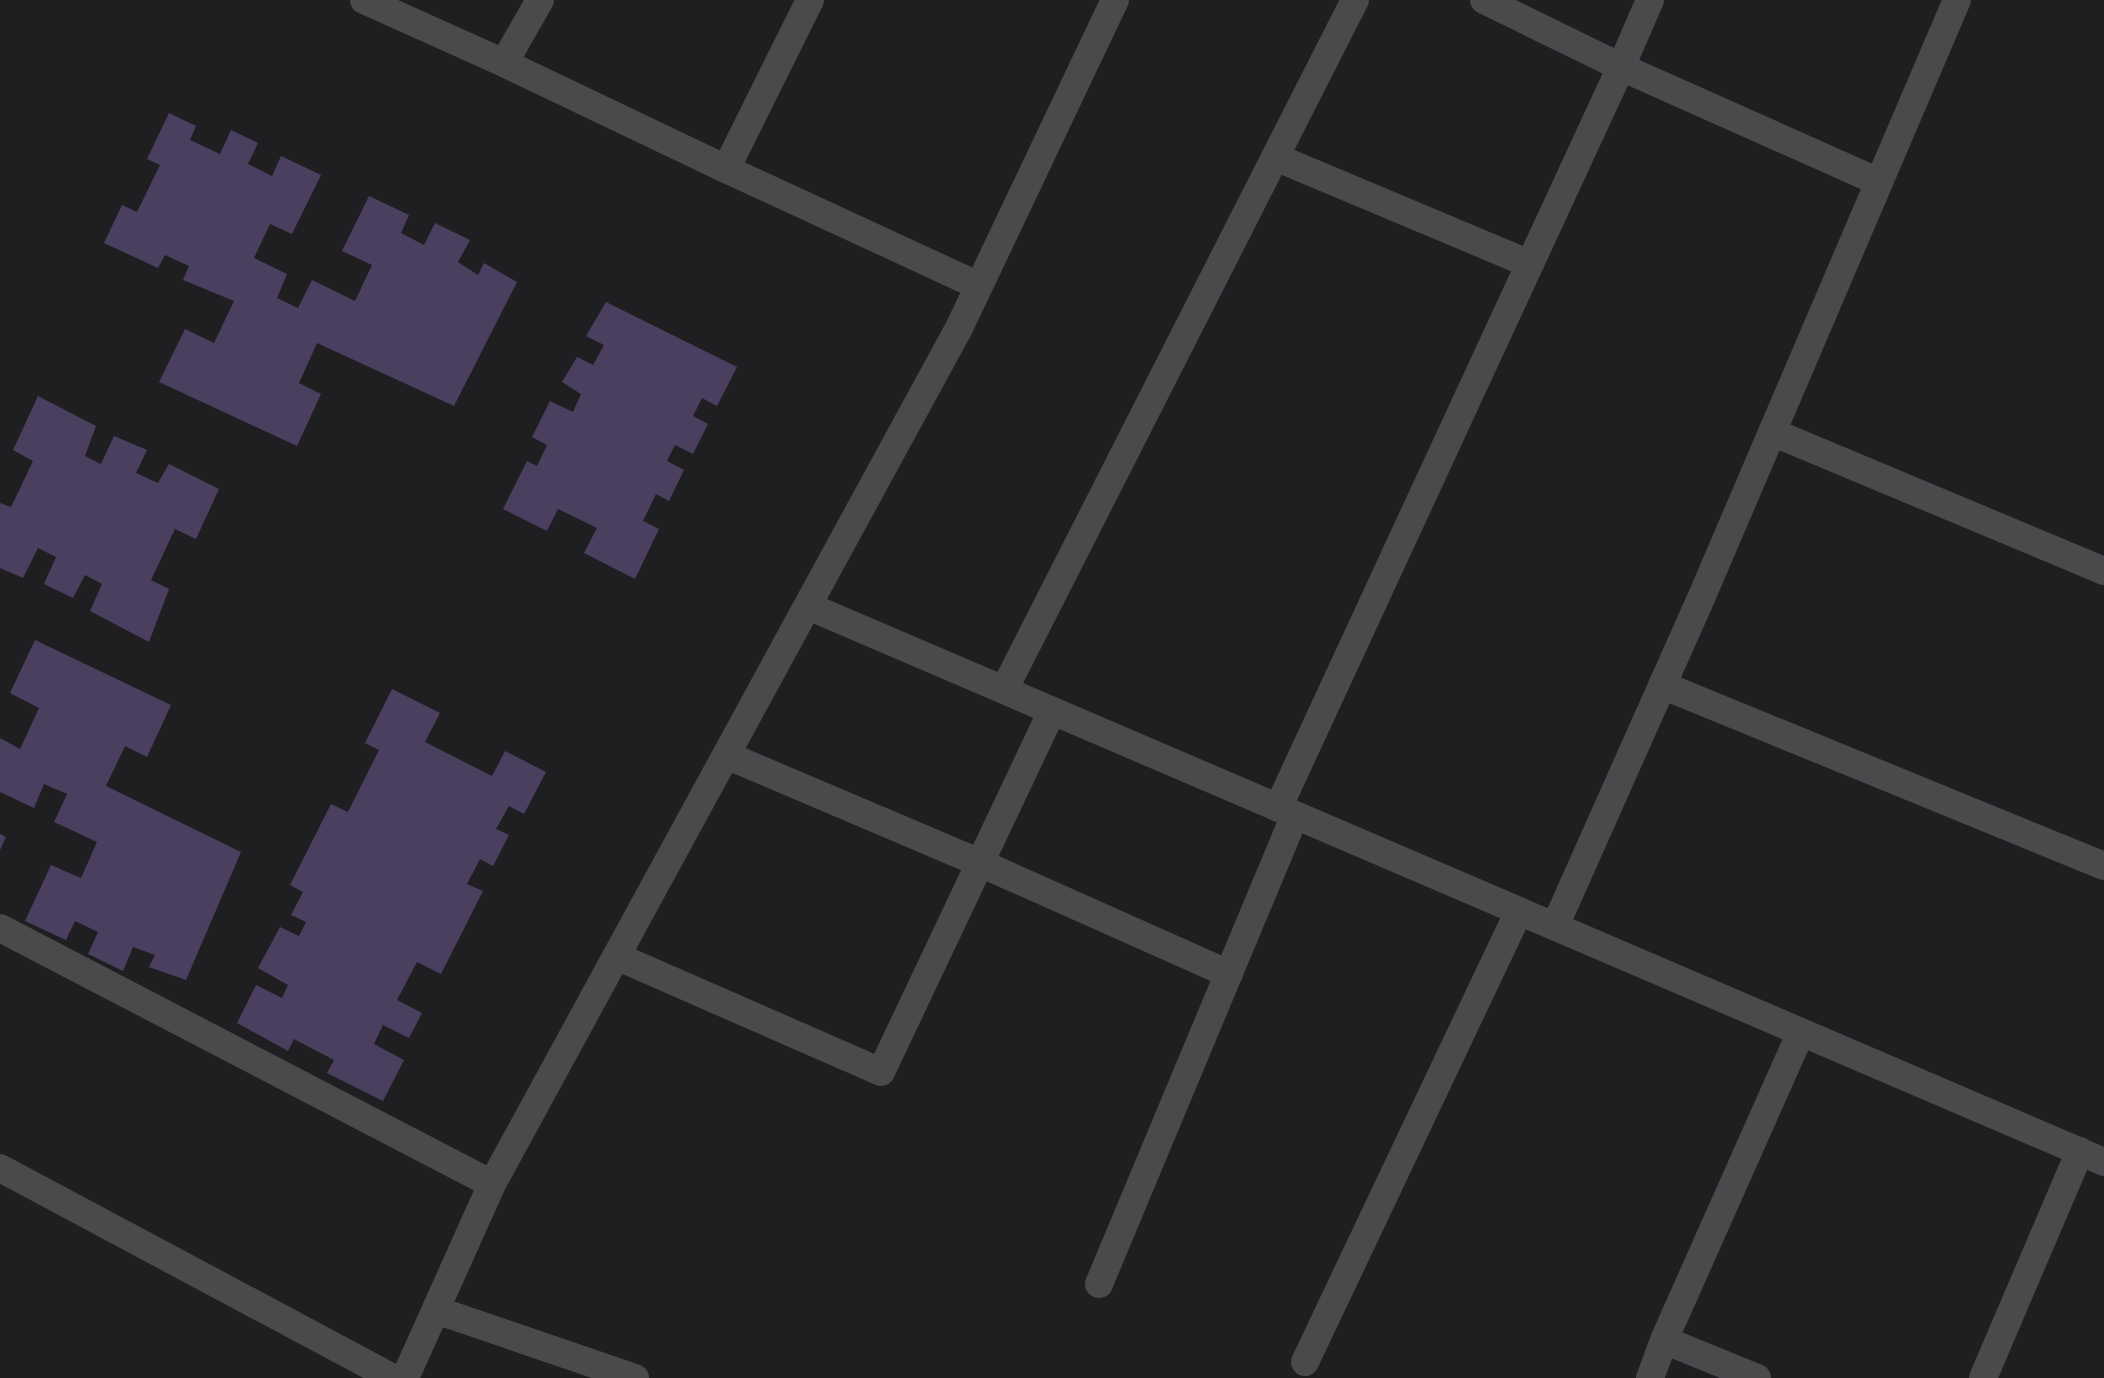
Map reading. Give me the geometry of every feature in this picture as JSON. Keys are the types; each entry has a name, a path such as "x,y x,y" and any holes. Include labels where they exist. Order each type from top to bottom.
{"street":[{"path":"364,0 504,63 726,169 979,286"},
{"path":"504,63 540,0"},
{"path":"726,169 810,0"},
{"path":"405,1378 492,1184 960,328 1116,0"},
{"path":"1004,690 1355,0"},
{"path":"1484,0 1621,67 1879,182"},
{"path":"1099,1284 1229,974 1286,811 1650,0"},
{"path":"1555,926 1772,432 1957,0"},
{"path":"1275,158 1530,264"},
{"path":"1772,432 2104,571"},
{"path":"808,606 2092,1157 1982,1378"},
{"path":"1662,685 2104,866"},
{"path":"616,956 881,1072 1052,711"},
{"path":"726,755 980,863 1229,974"},
{"path":"1305,1362 1518,911"},
{"path":"0,928 492,1184"},
{"path":"1650,1378 1664,1340 1801,1032"},
{"path":"0,1168 393,1378"},
{"path":"436,1310 635,1378"},
{"path":"1664,1340 1757,1378"}],"building":[{"path":"169,113 196,126 190,140 220,154 231,130 258,143 248,164 272,176 281,156 321,175 292,234 270,224 254,258 287,274 277,298 298,308 312,280 355,301 372,265 342,251 369,196 409,215 401,233 424,245 435,223 470,240 458,262 478,275 484,263 517,282 454,406 317,343 299,383 321,394 297,446 159,382 185,329 214,343 234,301 183,280 189,266 165,255 158,268 104,243 122,205 137,212 160,165 147,159"},
{"path":"606,302 737,367 717,406 702,398 693,416 708,424 693,454 675,445 667,461 684,470 669,501 656,494 643,521 659,529 635,579 584,553 597,528 558,509 547,531 503,509 527,461 537,466 547,445 532,437 550,401 573,412 581,394 562,382 577,357 593,365 604,345 586,336"},
{"path":"38,396 96,426 85,456 101,464 114,436 147,450 136,473 158,483 169,464 219,489 196,539 175,529 151,580 169,589 149,642 90,611 102,584 85,575 73,598 44,584 56,557 38,548 23,578 0,568 0,503 11,507 33,461 13,450"},
{"path":"35,640 171,705 147,757 125,746 106,786 241,852 186,980 149,967 155,955 133,947 123,971 88,954 98,932 75,921 66,940 25,921 51,865 81,878 97,842 54,822 67,794 44,784 34,808 0,792 0,738 20,749 39,708 10,693"},
{"path":"392,689 440,713 425,742 492,776 505,751 546,772 524,814 509,806 496,829 509,835 493,866 480,859 467,884 483,891 441,974 417,962 397,1000 422,1013 409,1038 383,1025 374,1044 404,1060 383,1101 327,1073 334,1060 294,1039 288,1051 237,1023 256,985 282,998 288,985 258,968 280,927 299,936 306,922 291,915 303,892 290,885 331,804 348,812 379,750 365,743"},
{"path":"0,834 6,837 0,850"}]}
